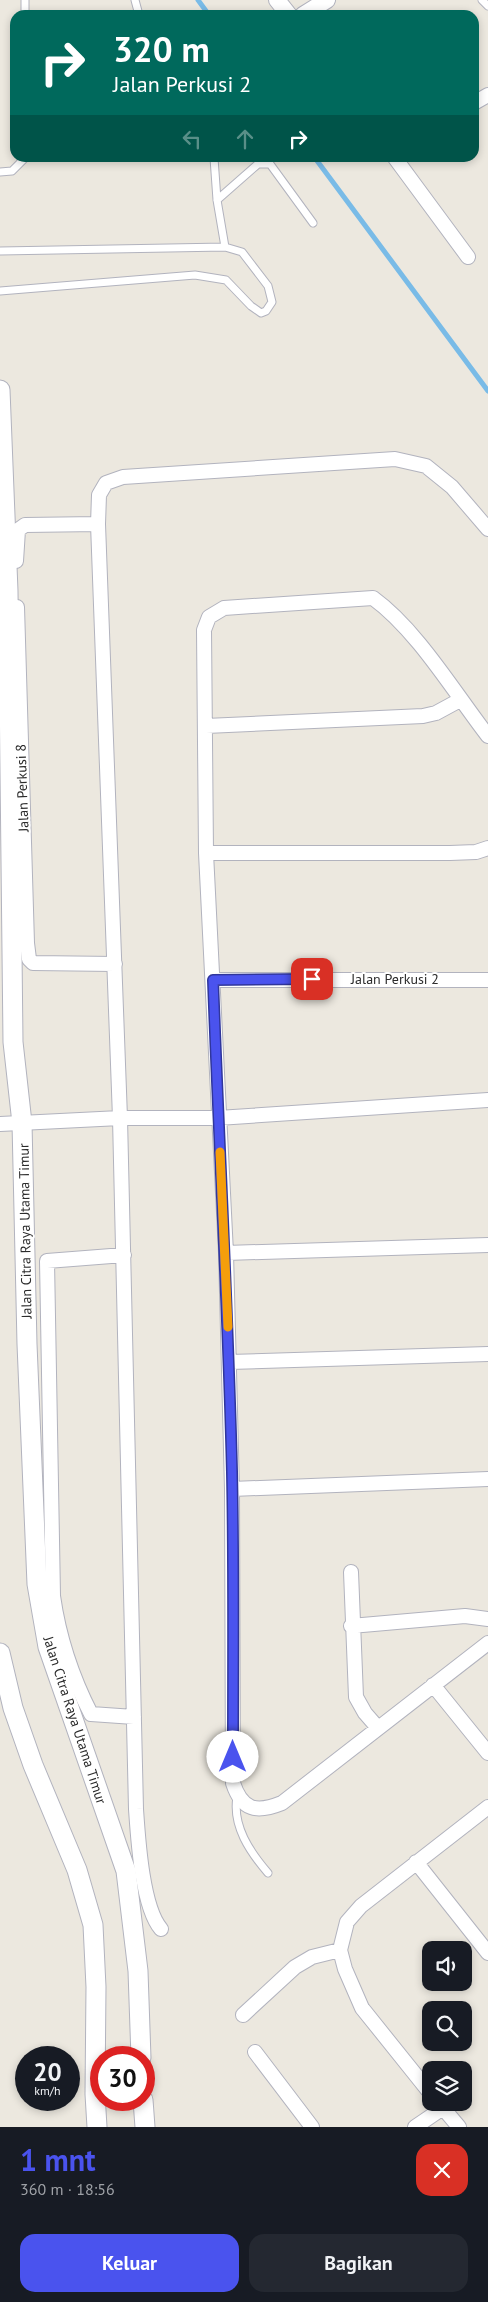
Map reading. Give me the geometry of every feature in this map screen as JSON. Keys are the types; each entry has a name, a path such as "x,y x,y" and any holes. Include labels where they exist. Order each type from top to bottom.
{"main road":[{"name":"Jalan Citra Raya Utama Timur","path":"0,390 3,486 5,836 13,1042 22,1123 27,1344 37,1584 48,1646 126,1871 138,1972 141,2046"},
{"path":"0,1653 13,1708 33,1765 77,1870 93,1925 96,1987 96,2127"},
{"path":"144,2111 145,2127"}],"street":[{"path":"277,0 285,10"},
{"path":"311,10 328,0"},
{"path":"398,162 468,256"},
{"path":"161,1929 155,1920 148,1897 140,1851 136,1809 124,1255 98,524 99,495 106,483 123,477 395,459 426,466 452,487 488,529"},
{"name":"Jalan Perkusi 8","path":"98,524 25,526 18,530 16,574 27,943 29,960 33,963 114,964"},
{"path":"488,736 415,638 390,610 373,598 224,608 209,617 204,630 206,853 226,1253 232,1489 233,1782 237,1796 254,1809 265,1809 282,1803 488,1643"},
{"path":"206,726 423,716 436,713 460,700"},
{"path":"206,853 450,853 476,852 488,848"},
{"name":"Jalan Perkusi 2","path":"213,980 488,980"},
{"path":"0,1124 120,1118 218,1118 488,1100"},
{"path":"226,1253 488,1245"},
{"path":"124,1255 47,1261 48,1367 53,1596 62,1641 77,1688 90,1714 93,1716 134,1717"},
{"path":"229,1362 488,1354"},
{"path":"232,1489 488,1479"},
{"path":"351,1572 356,1697 365,1713 378,1728"},
{"path":"352,1626 465,1616 488,1619"},
{"path":"433,1685 488,1753"},
{"path":"422,2083 362,2008 340,1950 347,1922 361,1906 488,1807"},
{"path":"416,1862 488,1953"},
{"path":"243,2014 295,1967 312,1957 340,1950"},
{"path":"255,2052 312,2127"},
{"path":"415,2127 433,2111"},
{"path":"445,2111 459,2127"}],"lane":[{"path":"482,0 488,6"},
{"path":"0,172 12,171 21,162"},
{"path":"214,162 217,200 225,246"},
{"path":"217,200 258,164 270,164 312,223"},
{"path":"0,251 225,246 242,252 268,286 272,302 266,311 261,313 251,306 226,280 195,276 0,291"},
{"path":"237,1796 234,1811 244,1837 256,1858 268,1873"}],"waterway":[{"path":"198,0 205,10"},
{"path":"318,162 488,391"}],"slow traffic":[{"path":"220,1152 228,1327"}],"route":[{"path":"233,1757 232,1471 226,1253 218,1118 213,980 312,979"}]}
